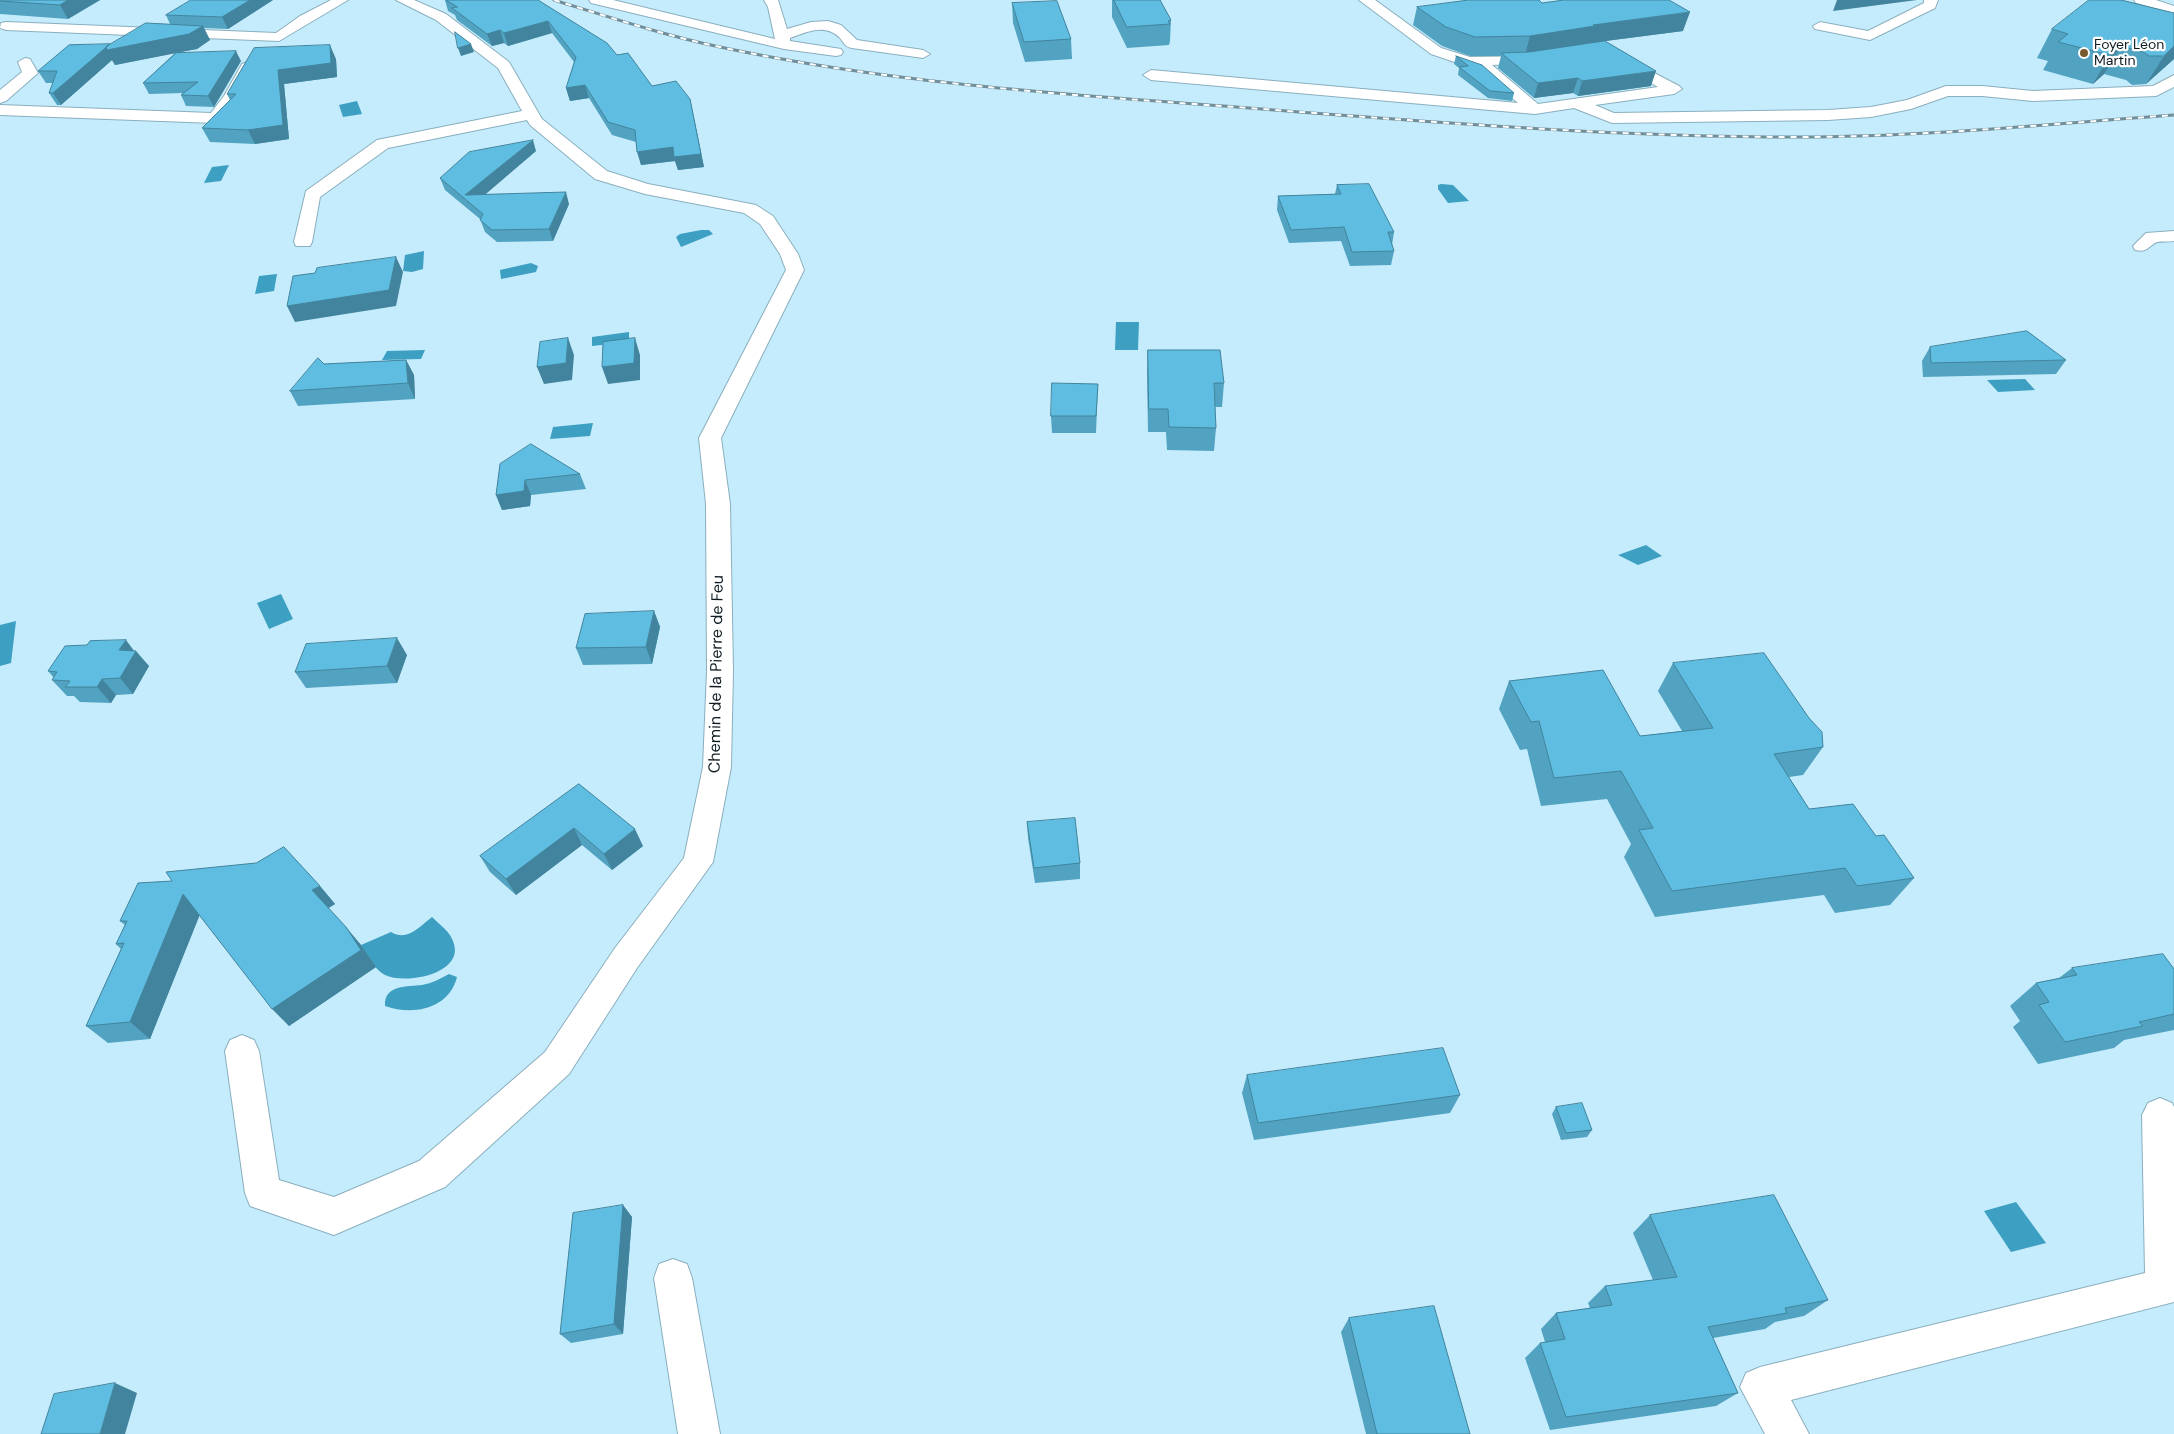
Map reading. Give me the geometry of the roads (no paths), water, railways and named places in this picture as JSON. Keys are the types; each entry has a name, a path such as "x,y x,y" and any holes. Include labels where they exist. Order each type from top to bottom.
{"street":[{"path":"6,26 279,37 341,0"},
{"name":"Chemin de la Pierre de Feu","path":"242,1051 263,1193 334,1216 432,1174 557,1063 626,958 698,862 718,767 720,670 718,504 710,438 795,270 789,254 766,220 750,209 645,189 601,175 536,122 504,65 442,17 403,0"},
{"path":"596,0 836,52"},
{"path":"771,0 775,7 783,41"},
{"path":"1366,0 1436,51 1486,68 1535,108"},
{"path":"1820,26 1870,36 1930,5 1931,0"},
{"path":"2141,0 2174,10"},
{"path":"2156,0 2174,5"},
{"path":"783,41 812,26 827,24 843,31 852,44 923,54"},
{"path":"1151,75 1535,108 1674,89 1611,53"},
{"path":"0,110 215,118 231,97 254,55"},
{"path":"1469,62 1525,61 1554,57"},
{"path":"0,98 30,73 25,62"},
{"path":"1576,103 1612,118 1828,115 1871,112 1911,104 1946,91 1982,91 2032,96 2156,91 2174,80"},
{"path":"303,242 312,195 383,144 531,114"},
{"path":"2142,246 2152,237 2174,236"},
{"path":"1788,1434 1760,1387 2164,1287 2160,1115"},
{"path":"673,1278 699,1434"}],"water":[{"path":"357,101 362,114 343,117 339,105"},
{"path":"229,165 221,181 204,183 212,167"},
{"path":"1438,185 1453,185 1469,201 1448,203 1438,189"},
{"path":"709,230 713,234 681,247 676,237 680,234"},
{"path":"424,251 423,269 412,272 403,271 405,255"},
{"path":"531,263 538,266 536,272 501,279 500,270"},
{"path":"277,274 274,291 255,294 259,276"},
{"path":"1116,322 1139,322 1138,350 1115,350"},
{"path":"629,332 629,342 592,346 592,337"},
{"path":"425,350 421,359 382,360 387,351"},
{"path":"2025,379 2035,390 1998,392 1987,380"},
{"path":"593,423 590,436 550,439 553,427"},
{"path":"1646,545 1662,556 1638,565 1618,555"},
{"path":"281,594 293,619 269,629 257,603"},
{"path":"16,621 11,663 0,666 0,625"},
{"path":"432,917 445,929 454,944 454,954 450,963 441,970 418,977 394,978 385,975 374,966 361,945 391,932 397,935 408,934 418,929"},
{"path":"449,974 457,977 453,988 438,1003 418,1010 396,1009 385,1006 388,994 393,990 426,984"},
{"path":"2016,1202 2046,1243 2011,1252 1984,1211"}],"railway":[{"path":"554,0 678,37 720,47 785,60 851,70 1049,93 1454,123 1591,132 1797,137 1891,135 2174,115"}],"place":[{"name":"Foyer Léon Martin","path":"2084,53"}]}
